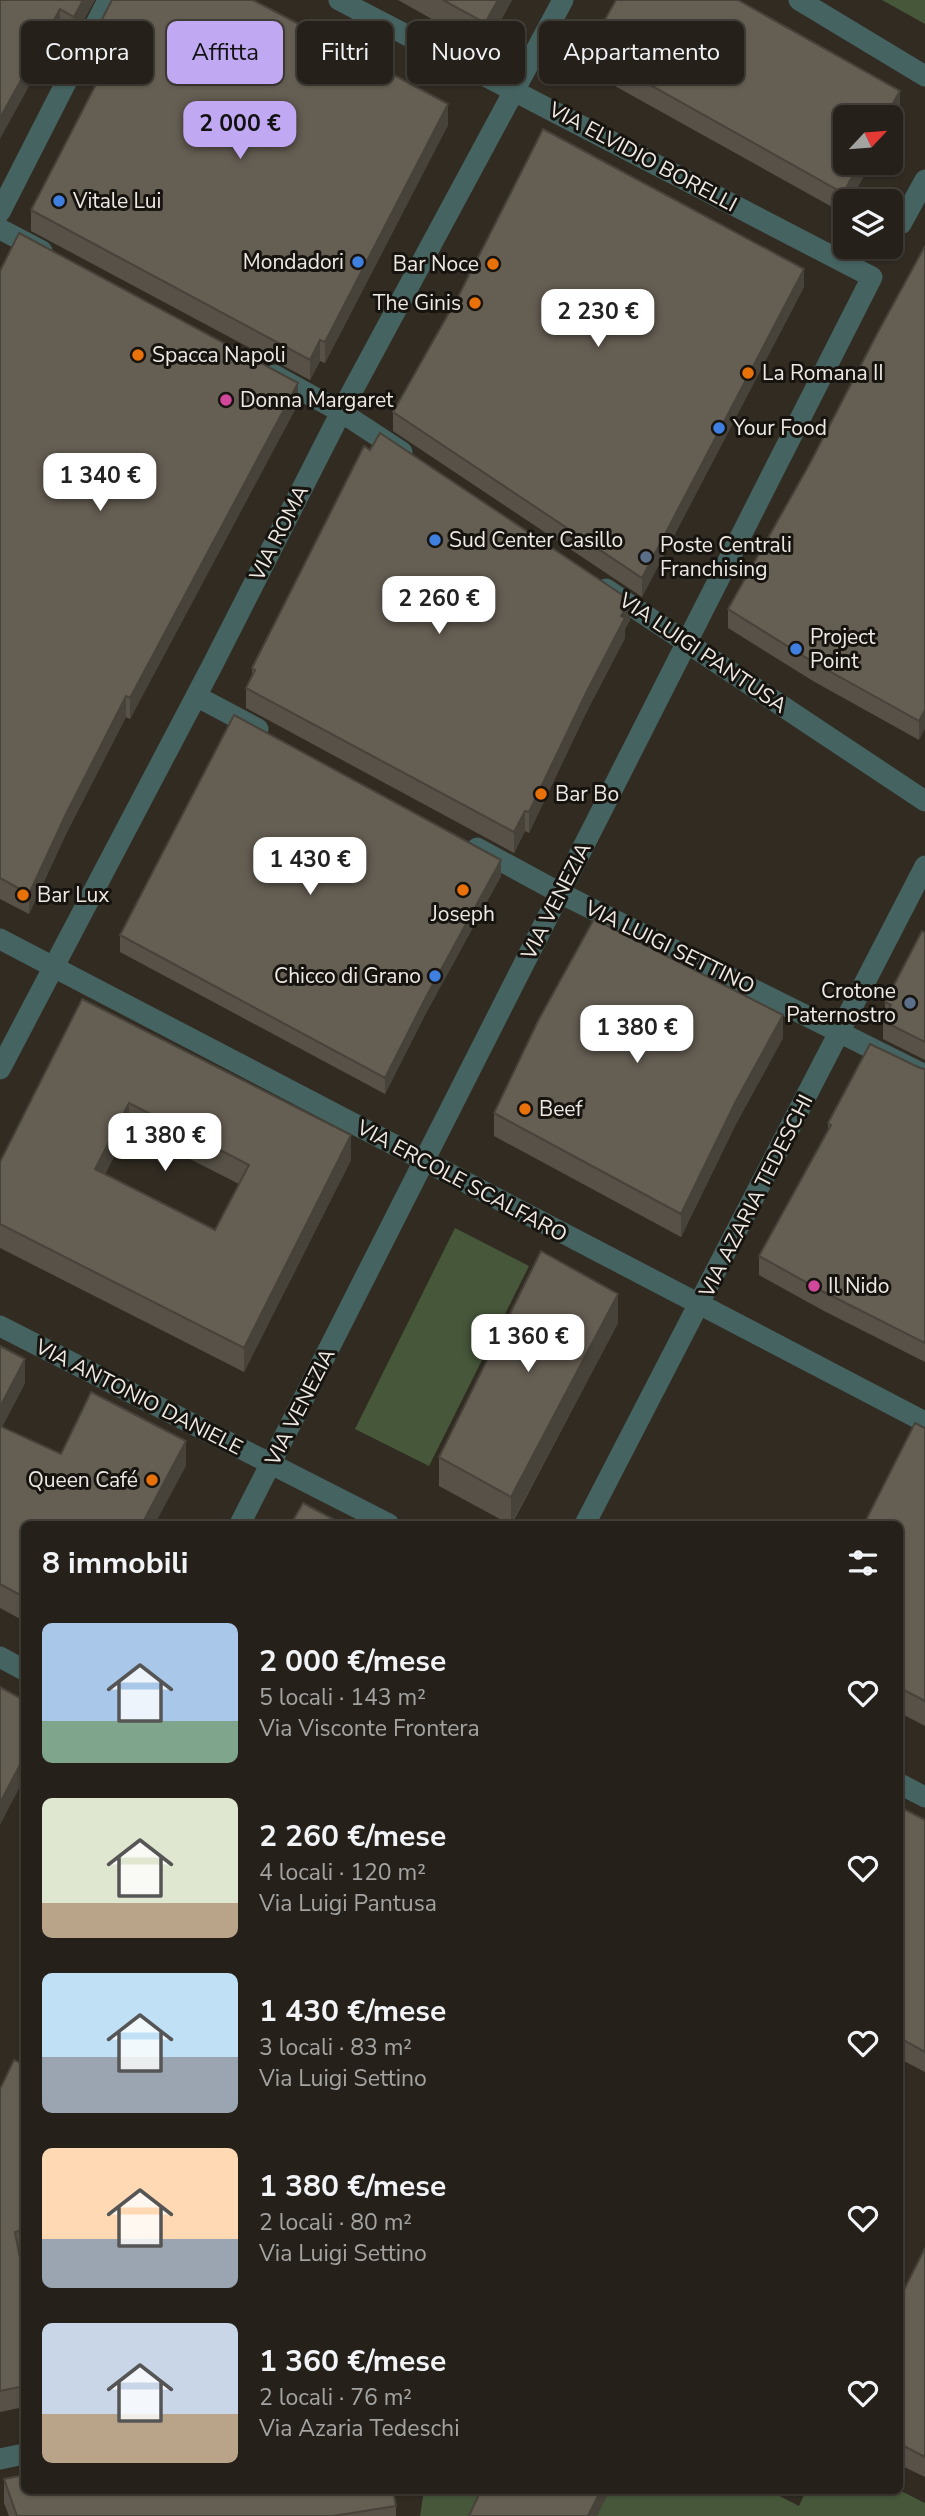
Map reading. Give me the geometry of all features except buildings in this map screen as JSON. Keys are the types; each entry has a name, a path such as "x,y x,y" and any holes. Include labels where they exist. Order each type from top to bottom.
{"street":[{"path":"0,212 108,0"},
{"name":"VIA ELVIDIO BORELLI","path":"339,0 872,277"},
{"name":"VIA ROMA","path":"0,1069 196,696 341,412 563,0"},
{"path":"799,0 925,76"},
{"path":"903,220 925,180"},
{"path":"0,229 61,262"},
{"name":"VIA VENEZIA","path":"242,1521 872,277"},
{"path":"258,367 341,412 421,465"},
{"name":"VIA LUIGI PANTUSA","path":"593,581 925,801"},
{"path":"196,696 282,741"},
{"name":"VIA LUIGI SETTINO","path":"464,840 560,892 925,1075"},
{"name":"VIA AZARIA TEDESCHI","path":"587,1521 925,866"},
{"name":"VIA ERCOLE SCALFARO","path":"0,939 925,1422"},
{"name":"VIA ANTONIO DANIELE","path":"0,1326 383,1521"},
{"path":"0,1657 21,1668"},
{"path":"903,1786 925,1797"},
{"path":"0,2459 21,2455"}],"green space":[{"path":"882,0 925,0 925,24"},
{"path":"455,1228 529,1266 429,1466 355,1429"},
{"path":"903,2492 925,2503 925,2516 420,2516 423,2494 776,2494 799,2506 804,2494"}],"place":[{"name":"Vitale Lui","path":"59,201"},
{"name":"Mondadori","path":"358,262"},
{"name":"Bar Noce","path":"493,264"},
{"name":"The Ginis","path":"475,303"},
{"name":"Spacca Napoli","path":"138,355"},
{"name":"La Romana II","path":"748,373"},
{"name":"Donna Margaret","path":"226,400"},
{"name":"Your Food","path":"719,428"},
{"name":"Sud Center Casillo","path":"435,540"},
{"name":"Poste Centrali Franchising","path":"646,557"},
{"name":"Project Point","path":"796,649"},
{"name":"Bar Bo","path":"541,794"},
{"name":"Joseph","path":"463,890"},
{"name":"Bar Lux","path":"23,895"},
{"name":"Chicco di Grano","path":"435,976"},
{"name":"Crotone Paternostro","path":"910,1003"},
{"name":"Beef","path":"525,1109"},
{"name":"Il Nido","path":"814,1286"},
{"name":"Queen Café","path":"152,1480"}]}
